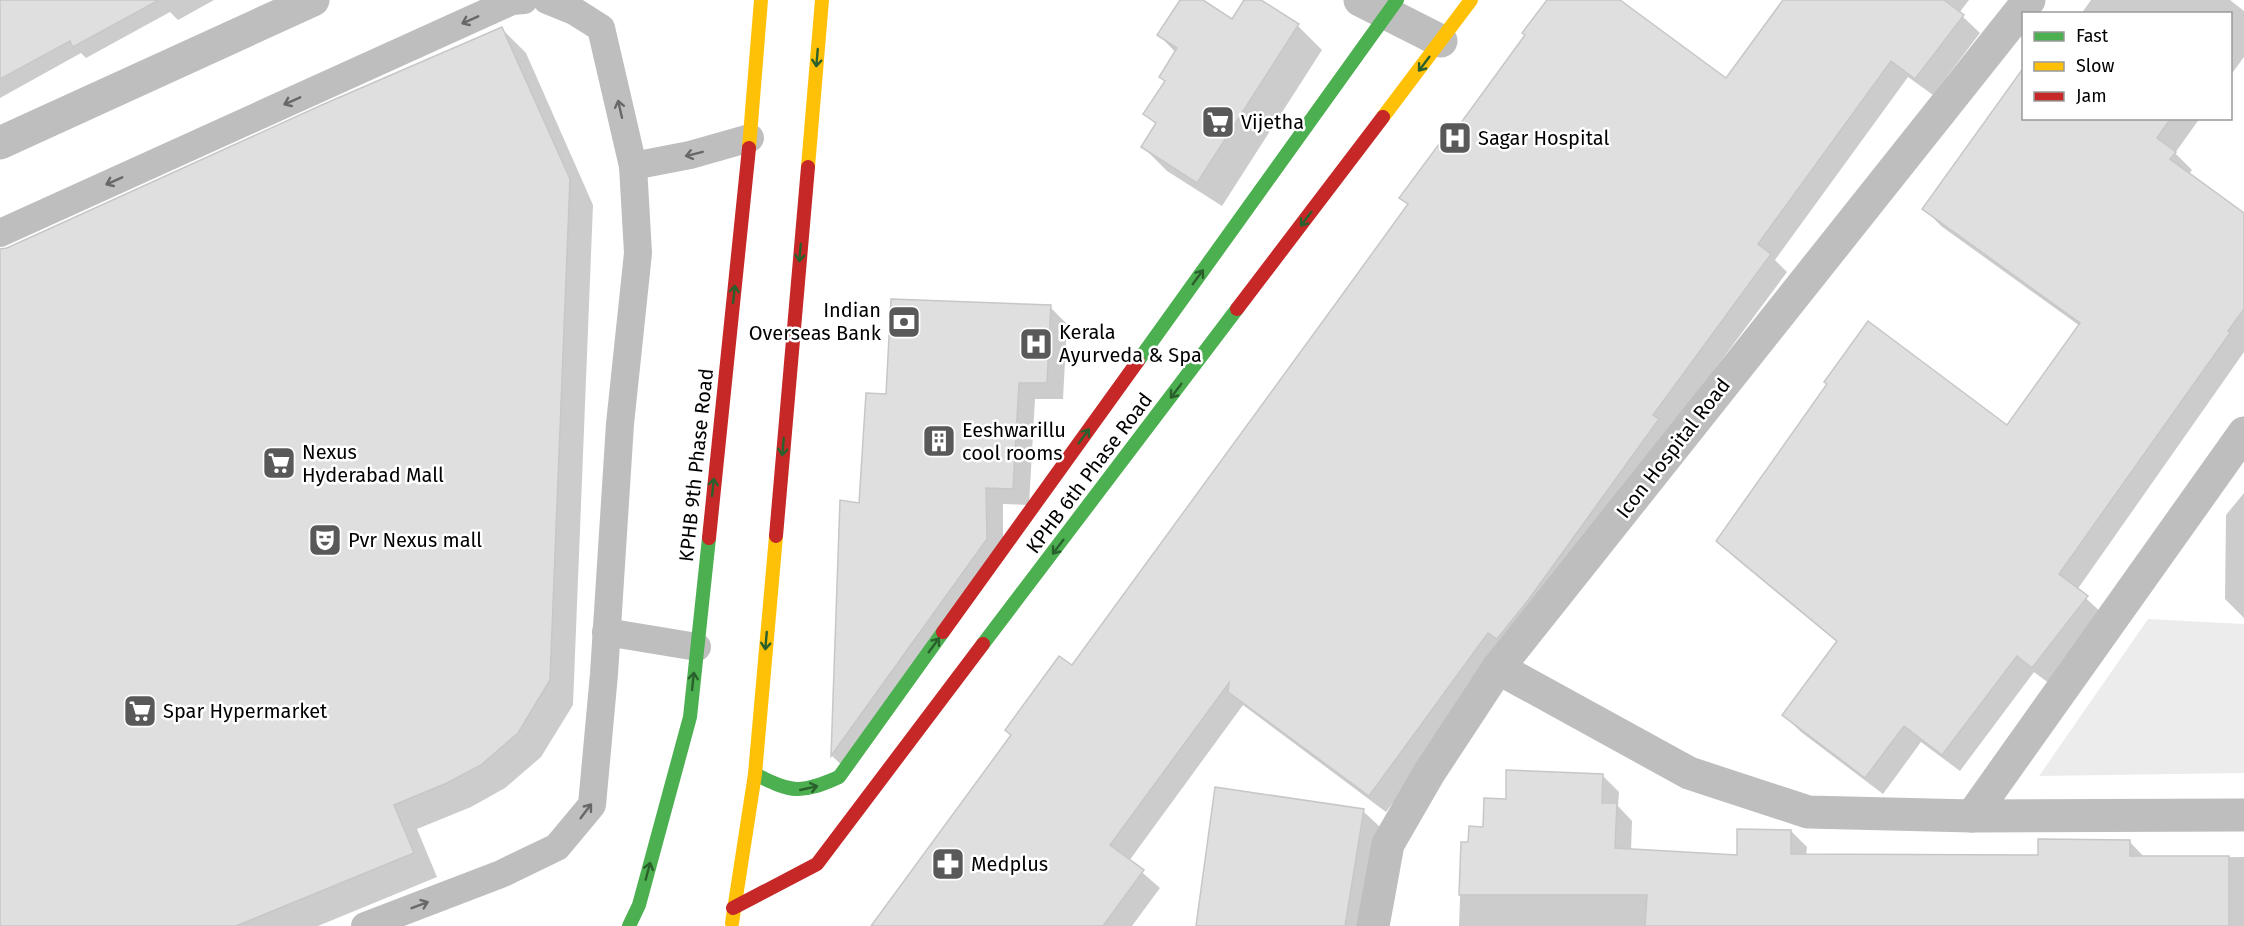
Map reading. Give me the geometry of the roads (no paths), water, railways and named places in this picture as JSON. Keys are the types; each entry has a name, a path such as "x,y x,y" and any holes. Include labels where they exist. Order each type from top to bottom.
{"street":[{"path":"0,143 313,0"},
{"name":"KPHB 9th Phase Road","path":"629,926 639,904 690,717 750,138 761,0"},
{"path":"731,926 755,774 822,0"},
{"name":"KPHB 6th Phase Road","path":"733,908 818,864 1472,0"},
{"name":"Icon Hospital Road","path":"1373,926 1388,844 1429,774 1498,668 2029,0"},
{"path":"1382,4 1441,41"},
{"name":"KPHB 6th Phase Road","path":"755,774 784,789 799,791 839,777 1382,4"},
{"path":"1971,816 2244,433"},
{"path":"1498,668 1689,773 1809,812 1971,816 2244,815"}],"lane":[{"path":"0,233 512,1 524,0"},
{"path":"365,926 501,874 556,847 592,805 604,674 620,424 638,254 633,166 601,28 574,11 546,0"},
{"path":"633,166 690,155 750,138"},
{"path":"606,632 697,647"}],"place":[{"name":"Vijetha","path":"1218,122"},
{"name":"Sagar Hospital","path":"1455,138"},
{"name":"Indian Overseas Bank","path":"904,322"},
{"name":"Kerala Ayurveda & Spa","path":"1036,344"},
{"name":"Eeshwarillu cool rooms","path":"939,441"},
{"name":"Nexus Hyderabad Mall","path":"279,463"},
{"name":"Pvr Nexus mall","path":"325,540"},
{"name":"Spar Hypermarket","path":"140,711"},
{"name":"Medplus","path":"948,864"}]}
